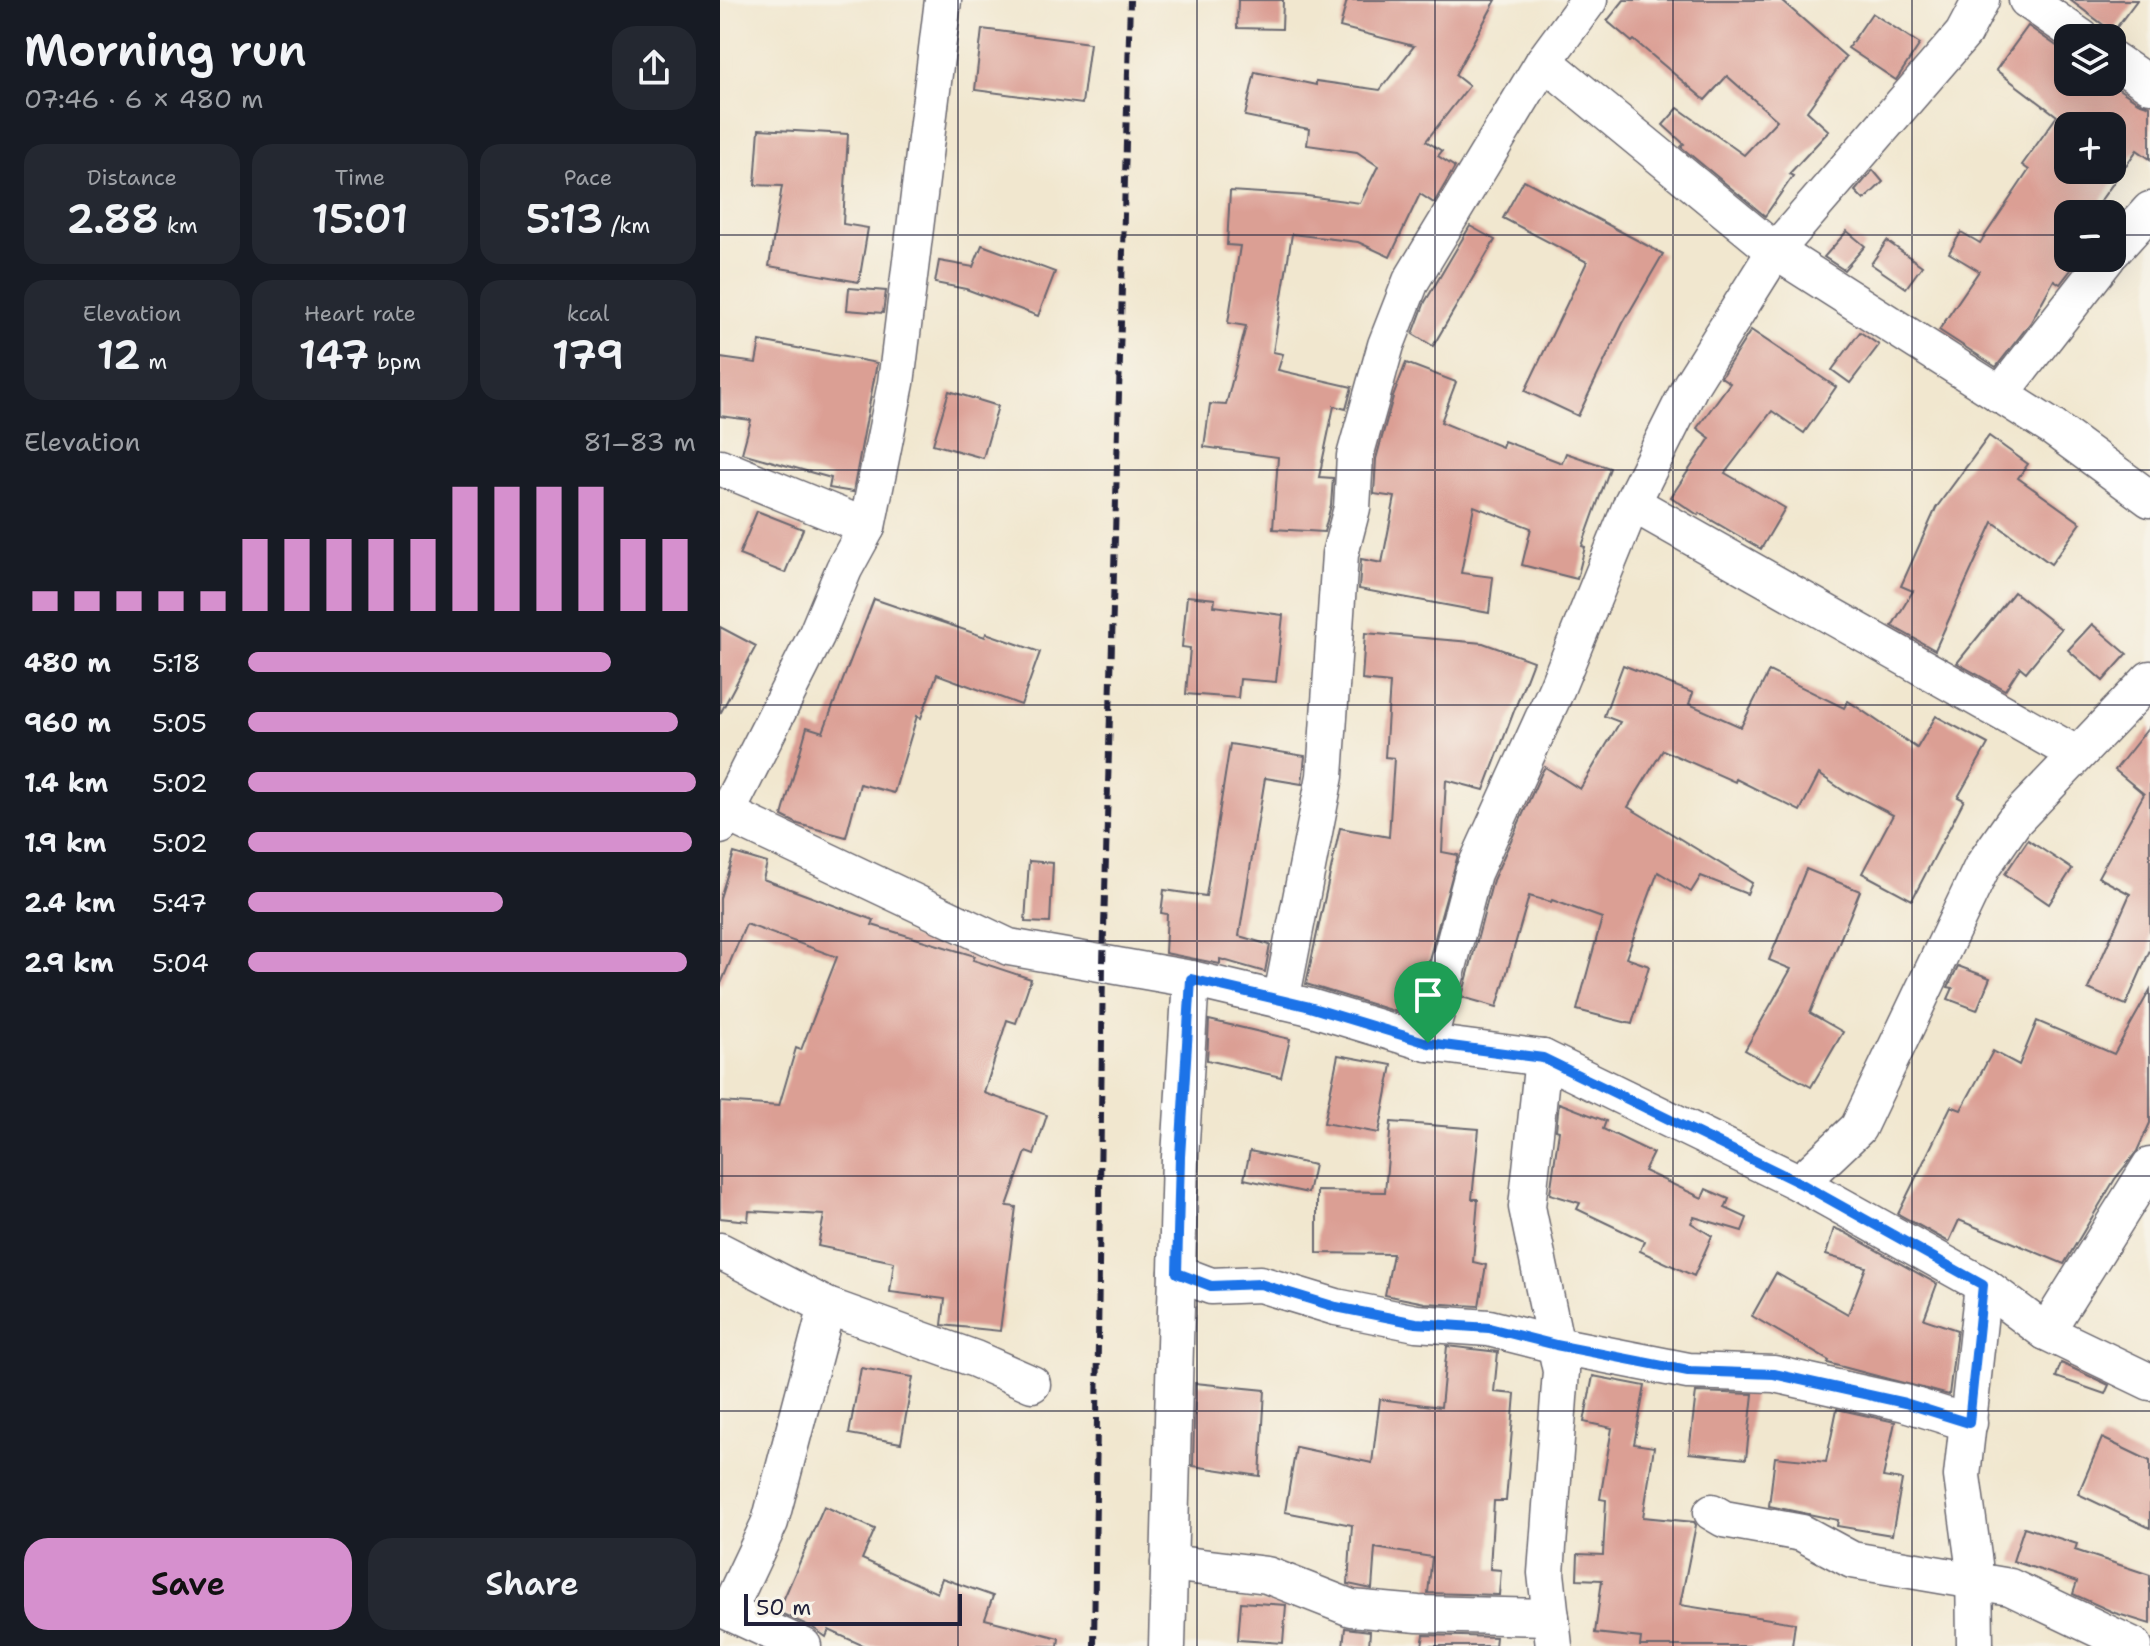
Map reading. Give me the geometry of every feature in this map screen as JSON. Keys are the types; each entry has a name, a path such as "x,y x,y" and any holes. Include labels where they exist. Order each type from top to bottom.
{"street":[{"path":"943,0 896,383 867,527 844,569 816,636 723,819 1009,947 1191,979 1306,1006 1428,1043 1543,1058 1800,1183 1983,1285 2046,1332 2150,1382"},
{"path":"1281,1001 1325,776 1340,554 1352,508 1355,456 1382,359 1411,281 1544,61 1589,0"},
{"path":"1428,1043 1473,873 1556,690 1632,503 1691,385 1775,251 1963,34 1981,0"},
{"path":"2027,0 2062,24"},
{"path":"1544,61 1775,251 2053,428 2150,499"},
{"path":"2126,69 2150,85"},
{"path":"2126,237 2150,210"},
{"path":"2000,395 2096,272"},
{"path":"720,467 867,527"},
{"path":"1632,503 2076,754"},
{"path":"1800,1183 1858,1128 1982,867 2014,821 2150,679"},
{"path":"1167,1646 1180,1157 1191,979"},
{"path":"1169,1563 1267,1575 1351,1608 1552,1631 1546,1573 1561,1371 1527,1207 1543,1058"},
{"path":"2046,1332 2150,1166"},
{"path":"720,1251 827,1306 975,1359 1032,1384"},
{"path":"1177,1273 1211,1286 1260,1284 1336,1307 1416,1323 1489,1328 1556,1345 1688,1371 1774,1374 1905,1403 1969,1423"},
{"path":"1975,1646 1975,1582 1962,1476 1983,1285"},
{"path":"803,1646 724,1610 770,1522 827,1306"},
{"path":"1712,1512 1724,1519 1802,1533 1852,1560 2010,1587 2134,1646"}],"building":[{"path":"1238,0 1283,0 1282,29 1237,28"},
{"path":"1347,0 1496,0 1455,75 1469,86 1426,141 1442,151 1438,156 1455,167 1434,203 1420,194 1390,257 1358,242 1292,234 1273,352 1283,354 1278,370 1352,387 1346,409 1334,406 1319,477 1333,478 1331,505 1324,532 1273,529 1278,457 1204,447 1210,404 1226,405 1246,326 1228,323 1240,246 1227,245 1230,191 1360,203 1378,166 1357,152 1307,145 1309,129 1245,116 1255,72 1316,85 1316,81 1380,90 1414,46 1340,27"},
{"path":"1624,0 1781,0 1846,57 1807,111 1829,131 1789,174 1793,176 1765,216 1681,147 1684,144 1663,125 1678,108 1744,155 1777,120 1727,76 1705,100 1607,21"},
{"path":"2070,0 2137,0 2119,24 2102,24"},
{"path":"1872,13 1920,44 1896,80 1848,48"},
{"path":"2028,26 2054,44 2054,96 2126,94 2150,106 2150,159 2137,150 2126,165 2126,112 2054,114 1996,70"},
{"path":"982,29 1090,43 1082,104 975,90"},
{"path":"2054,120 2054,184 2113,184 2101,200 2054,200 2054,272 2069,272 2060,284 2054,280 2031,322 1996,367 1939,330 1979,271 1949,253 1961,232 1980,243 2029,170 2022,165"},
{"path":"759,129 848,134 843,224 868,228 859,282 769,266 782,186 755,185"},
{"path":"1873,170 1883,182 1864,200 1855,191"},
{"path":"1524,180 1663,254 1623,323 1578,416 1525,391 1587,262 1503,218"},
{"path":"1470,226 1495,240 1433,346 1413,334 1425,302"},
{"path":"1847,231 1865,246 1844,270 1824,257"},
{"path":"1887,241 1922,266 1906,288 1871,264"},
{"path":"982,245 1055,272 1038,316 966,289 935,283 939,261 973,267"},
{"path":"849,288 886,291 883,313 847,310"},
{"path":"1751,330 1836,387 1804,433 1772,411 1725,473 1785,508 1761,549 1671,497 1710,438 1697,428 1730,383 1721,377"},
{"path":"1860,332 1879,345 1850,383 1832,370"},
{"path":"760,341 877,363 853,492 829,488 831,478 742,453 751,420 720,416 720,358 756,363"},
{"path":"1406,363 1456,382 1441,422 1502,447 1504,441 1562,463 1566,453 1610,468 1582,546 1585,547 1577,579 1522,565 1531,528 1474,506 1461,573 1493,577 1489,613 1359,589 1361,559 1382,563 1395,497 1374,494 1376,459"},
{"path":"949,391 998,406 983,458 933,444"},
{"path":"1989,436 2028,464 2018,478 2081,523 2051,564 1993,522 1935,650 1892,626 1913,591 1901,586 1936,508"},
{"path":"757,511 803,529 785,573 739,555"},
{"path":"2014,592 2061,629 2026,672 2020,667 2005,690 1957,663"},
{"path":"1187,596 1215,599 1214,606 1283,615 1276,682 1240,679 1238,698 1186,694 1190,648 1182,647"},
{"path":"874,599 985,637 986,633 1040,652 1021,705 937,674 921,718 917,716 894,793 860,784 846,837 798,824 782,816 807,727 823,732"},
{"path":"2092,624 2127,654 2103,681 2068,650"},
{"path":"720,627 756,646 720,714"},
{"path":"1365,633 1483,643 1533,661 1484,790 1446,780 1442,852 1458,855 1413,1017 1306,984 1340,828 1389,837 1394,758 1385,757 1390,683 1362,680"},
{"path":"1623,665 1693,693 1689,704 1741,727 1769,671 1844,708 1848,701 1917,748 1936,716 1988,744 1958,797 1964,800 1912,900 1862,873 1893,815 1848,794 1819,774 1800,811 1736,779 1735,782 1663,750 1628,807 1752,883 1747,894 1701,876 1691,892 1658,872 1626,958 1649,966 1632,1024 1577,1010 1602,918 1552,900 1529,896 1497,1007 1462,997 1493,880 1542,772 1545,767 1580,789 1620,722 1604,716"},
{"path":"2150,726 2150,950 2126,1005 2088,989 2130,894 2098,877 2144,794 2115,770"},
{"path":"1230,744 1305,756 1302,784 1265,778 1239,936 1270,945 1265,972 1220,959 1220,964 1165,953 1167,914 1161,913 1164,890 1206,896"},
{"path":"2028,840 2072,869 2049,904 2005,874"},
{"path":"734,853 767,863 763,879 874,920 872,925 975,956 973,960 1031,979 1016,1023 1007,1020 984,1093 1047,1115 1034,1155 1026,1152 1007,1206 1016,1207 1000,1331 942,1325 945,1299 890,1292 894,1262 818,1246 824,1215 749,1211 748,1221 720,1218 720,1102 779,1106 796,1048 801,1050 837,957 746,924 720,986 720,898"},
{"path":"1029,861 1053,863 1050,923 1025,922"},
{"path":"1806,869 1860,891 1810,1013 1843,1032 1811,1087 1745,1050 1791,969 1769,960"},
{"path":"1958,966 1990,978 1977,1010 1948,999 1953,988 1948,987"},
{"path":"2150,990 2150,1123 2137,1151 2115,1179 2064,1264 1959,1220 1949,1242 1898,1214 1951,1106 1961,1110 1993,1051 2019,1065 2037,1021 2114,1054"},
{"path":"1209,1020 1290,1039 1281,1077 1207,1060"},
{"path":"1338,1055 1392,1065 1379,1133 1324,1123"},
{"path":"1559,1103 1606,1121 1603,1129 1653,1153 1644,1171 1702,1198 1706,1189 1729,1199 1725,1208 1747,1218 1742,1231 1694,1217 1691,1223 1712,1236 1694,1276 1640,1251 1644,1241 1577,1209 1580,1203 1550,1194 1559,1131 1556,1130"},
{"path":"1391,1122 1479,1129 1472,1199 1478,1199 1473,1262 1486,1265 1479,1306 1425,1303 1385,1295 1393,1254 1317,1253 1317,1191 1385,1192"},
{"path":"1250,1151 1314,1165 1308,1193 1244,1179"},
{"path":"1834,1228 1937,1284 1924,1319 1957,1330 1949,1395 1828,1363 1752,1316 1776,1273 1848,1314 1866,1267 1826,1255"},
{"path":"1447,1346 1498,1352 1494,1392 1515,1394 1506,1501 1494,1501 1490,1569 1501,1570 1499,1595 1428,1593 1432,1557 1375,1548 1372,1589 1348,1584 1352,1525 1285,1512 1296,1447 1372,1463 1380,1399 1441,1407"},
{"path":"2061,1363 2109,1385 2105,1394 2056,1377"},
{"path":"861,1368 913,1377 901,1443 849,1434"},
{"path":"1593,1376 1645,1386 1634,1444 1654,1447 1643,1517 1694,1522 1696,1525 1680,1605 1795,1623 1792,1646 1640,1646 1641,1638 1595,1633 1602,1580 1577,1579 1578,1554 1603,1555 1606,1500 1600,1499 1612,1428 1584,1422"},
{"path":"1195,1383 1265,1390 1260,1476 1193,1466"},
{"path":"1696,1392 1753,1394 1746,1459 1689,1453"},
{"path":"1837,1409 1895,1422 1883,1477 1902,1480 1892,1535 1837,1526 1838,1520 1769,1506 1775,1457 1826,1462"},
{"path":"2102,1438 2150,1461 2150,1528 2078,1494"},
{"path":"824,1506 875,1529 862,1559 937,1593 942,1578 993,1596 985,1619 1059,1638 1058,1646 864,1646 829,1630 826,1637 812,1627 778,1612"},
{"path":"2024,1527 2077,1544 2075,1550 2150,1575 2150,1624 2115,1613 2073,1594 2077,1582 2013,1561"},
{"path":"1241,1602 1286,1605 1283,1643 1238,1640"},
{"path":"1345,1628 1370,1631 1369,1646 1343,1646"},
{"path":"1424,1635 1496,1637 1495,1646 1422,1646"}],"railway":[{"path":"1094,1646 1103,964 1130,0"}],"route":[{"path":"1191,979 1306,1006 1428,1043 1543,1058 1800,1183 1983,1285 1969,1423 1905,1403 1774,1374 1688,1371 1556,1345 1489,1328 1416,1323 1336,1307 1260,1284 1211,1286 1177,1273 1180,1157 1191,979"}]}
